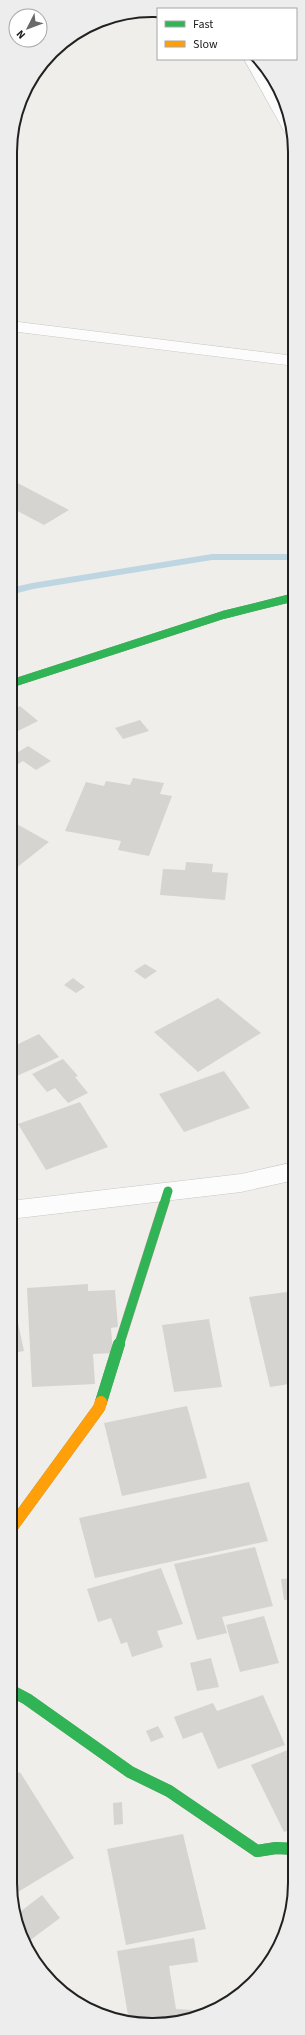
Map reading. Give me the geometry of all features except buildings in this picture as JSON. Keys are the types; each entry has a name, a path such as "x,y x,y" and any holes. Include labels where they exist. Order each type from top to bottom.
{"street":[{"path":"253,62 283,116"},
{"path":"17,327 62,331 288,360"},
{"path":"17,682 223,615 288,599"},
{"path":"17,1209 241,1183 288,1173"},
{"path":"17,1520 99,1408 168,1191"},
{"path":"17,1694 39,1707 130,1772 169,1792 257,1851 276,1848 288,1849"}],"waterway":[{"path":"17,590 32,586 212,557 288,557"}],"traffic: fast":[{"path":"17,682 223,615 288,599"},
{"path":"101,1402 168,1191"},
{"path":"17,1694 27,1699 130,1772 169,1791 257,1851 276,1848 288,1849"}],"traffic: slow":[{"path":"17,1520 99,1408 101,1402"}]}
